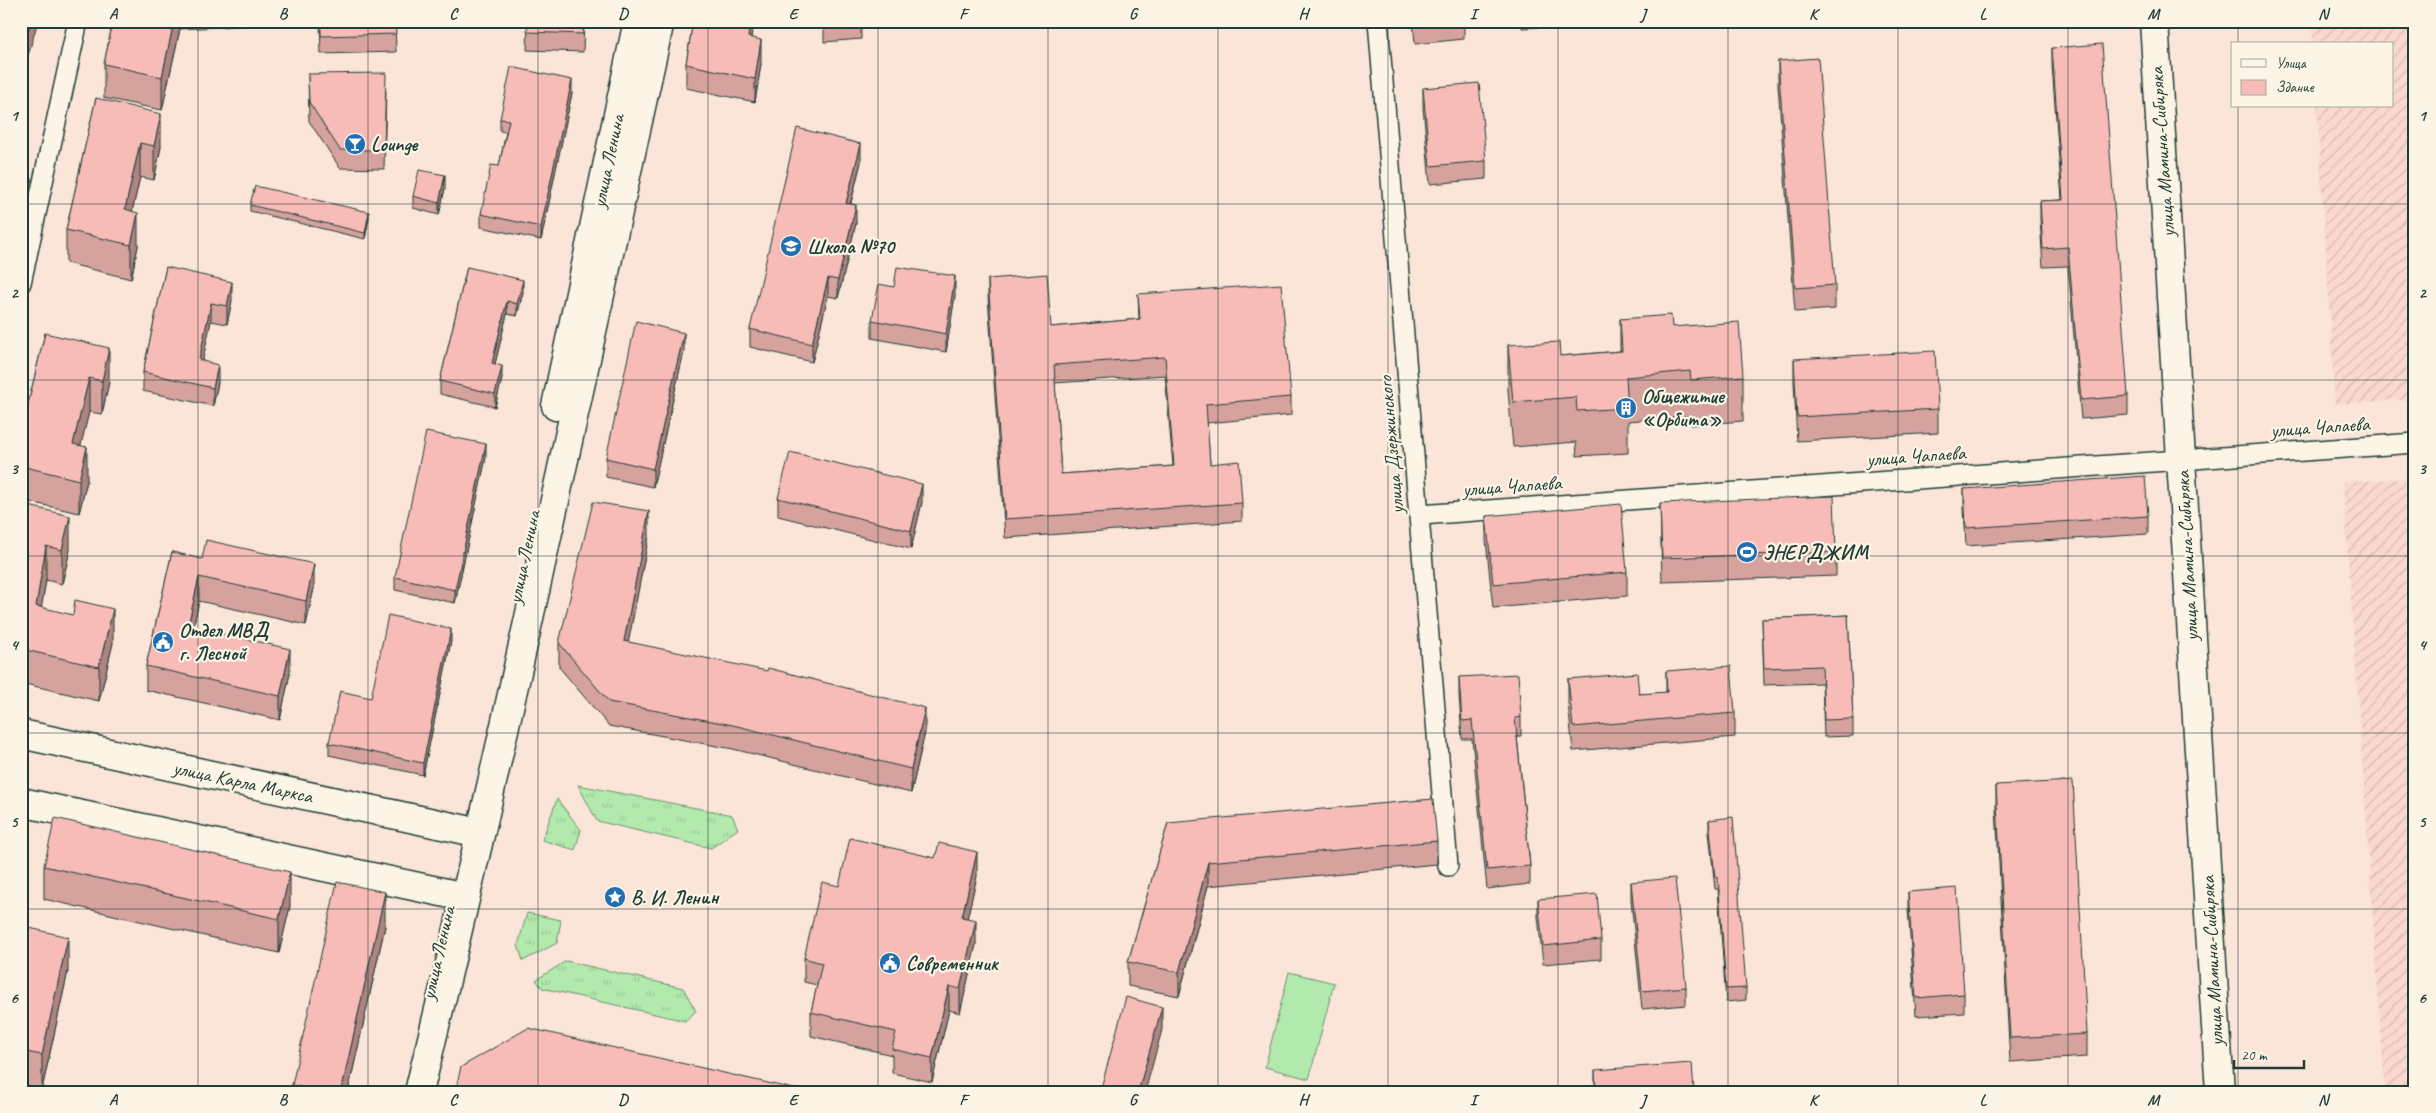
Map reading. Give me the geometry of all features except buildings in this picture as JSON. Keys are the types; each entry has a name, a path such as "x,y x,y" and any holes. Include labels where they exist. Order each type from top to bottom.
{"main road":[{"name":"улица Ленина","path":"406,1092 473,832 596,264 638,21"},
{"path":"596,264 660,21"},
{"name":"улица Мамина-Сибиряка","path":"2154,21 2220,1092"},
{"name":"улица Карла Маркса","path":"21,734 473,832"},
{"path":"21,802 458,895 419,1092"}],"street":[{"path":"21,283 78,21"},
{"name":"улица Дзержинского","path":"1378,21 1448,866"},
{"name":"улица Чапаева","path":"1420,515 2181,459 2415,444"}],"shaded area":[{"path":"2312,21 2415,21 2415,399 2335,404 2317,108 2394,108 2394,42 2313,42"},
{"path":"2415,478 2415,1092 2385,1092 2343,482"}],"green space":[{"path":"578,785 732,815 738,829 711,848 597,821"},
{"path":"557,799 581,830 575,850 542,840"},
{"path":"527,913 561,920 557,943 523,961 518,945"},
{"path":"566,961 683,988 696,1011 685,1021 542,988 536,980"},
{"path":"1289,972 1334,983 1309,1079 1265,1067"}],"place":[{"name":"Lounge","path":"355,144"},
{"name":"Школа №70","path":"791,246"},
{"name":"Общежитие «Орбита»","path":"1626,408"},
{"name":"ЭНЕРДЖИМ","path":"1747,552"},
{"name":"Отдел МВД г. Лесной","path":"163,642"},
{"name":"В. И. Ленин","path":"615,897"},
{"name":"Современник","path":"890,963"}]}
